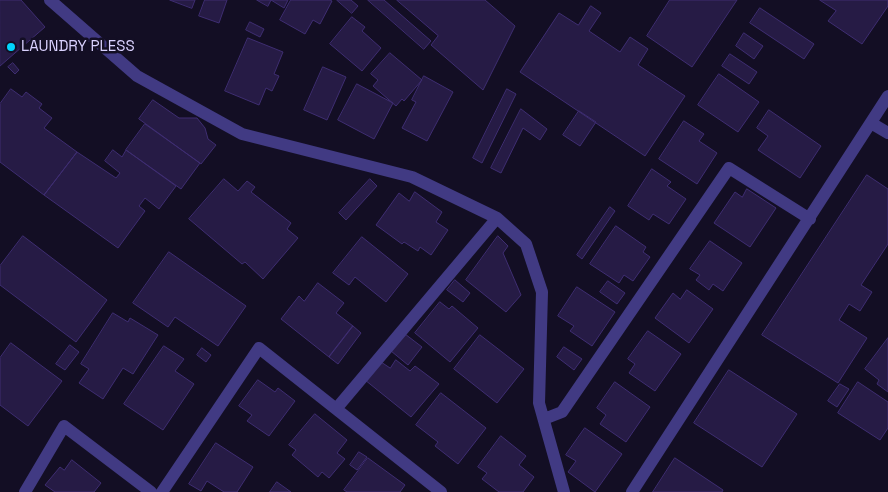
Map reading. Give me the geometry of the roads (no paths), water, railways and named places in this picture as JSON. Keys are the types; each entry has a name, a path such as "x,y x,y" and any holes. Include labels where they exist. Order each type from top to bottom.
{"street":[{"path":"50,0 136,76 242,134 412,177 497,218 526,244 542,292 539,404 564,492"},
{"path":"632,492 888,96"},
{"path":"871,123 888,133"},
{"path":"544,419 562,412 729,168 810,218"},
{"path":"336,408 497,218"},
{"path":"162,492 259,348 441,492"},
{"path":"25,492 64,426 151,492"}],"place":[{"name":"LAUNDRY PLESS","path":"11,47"}]}
